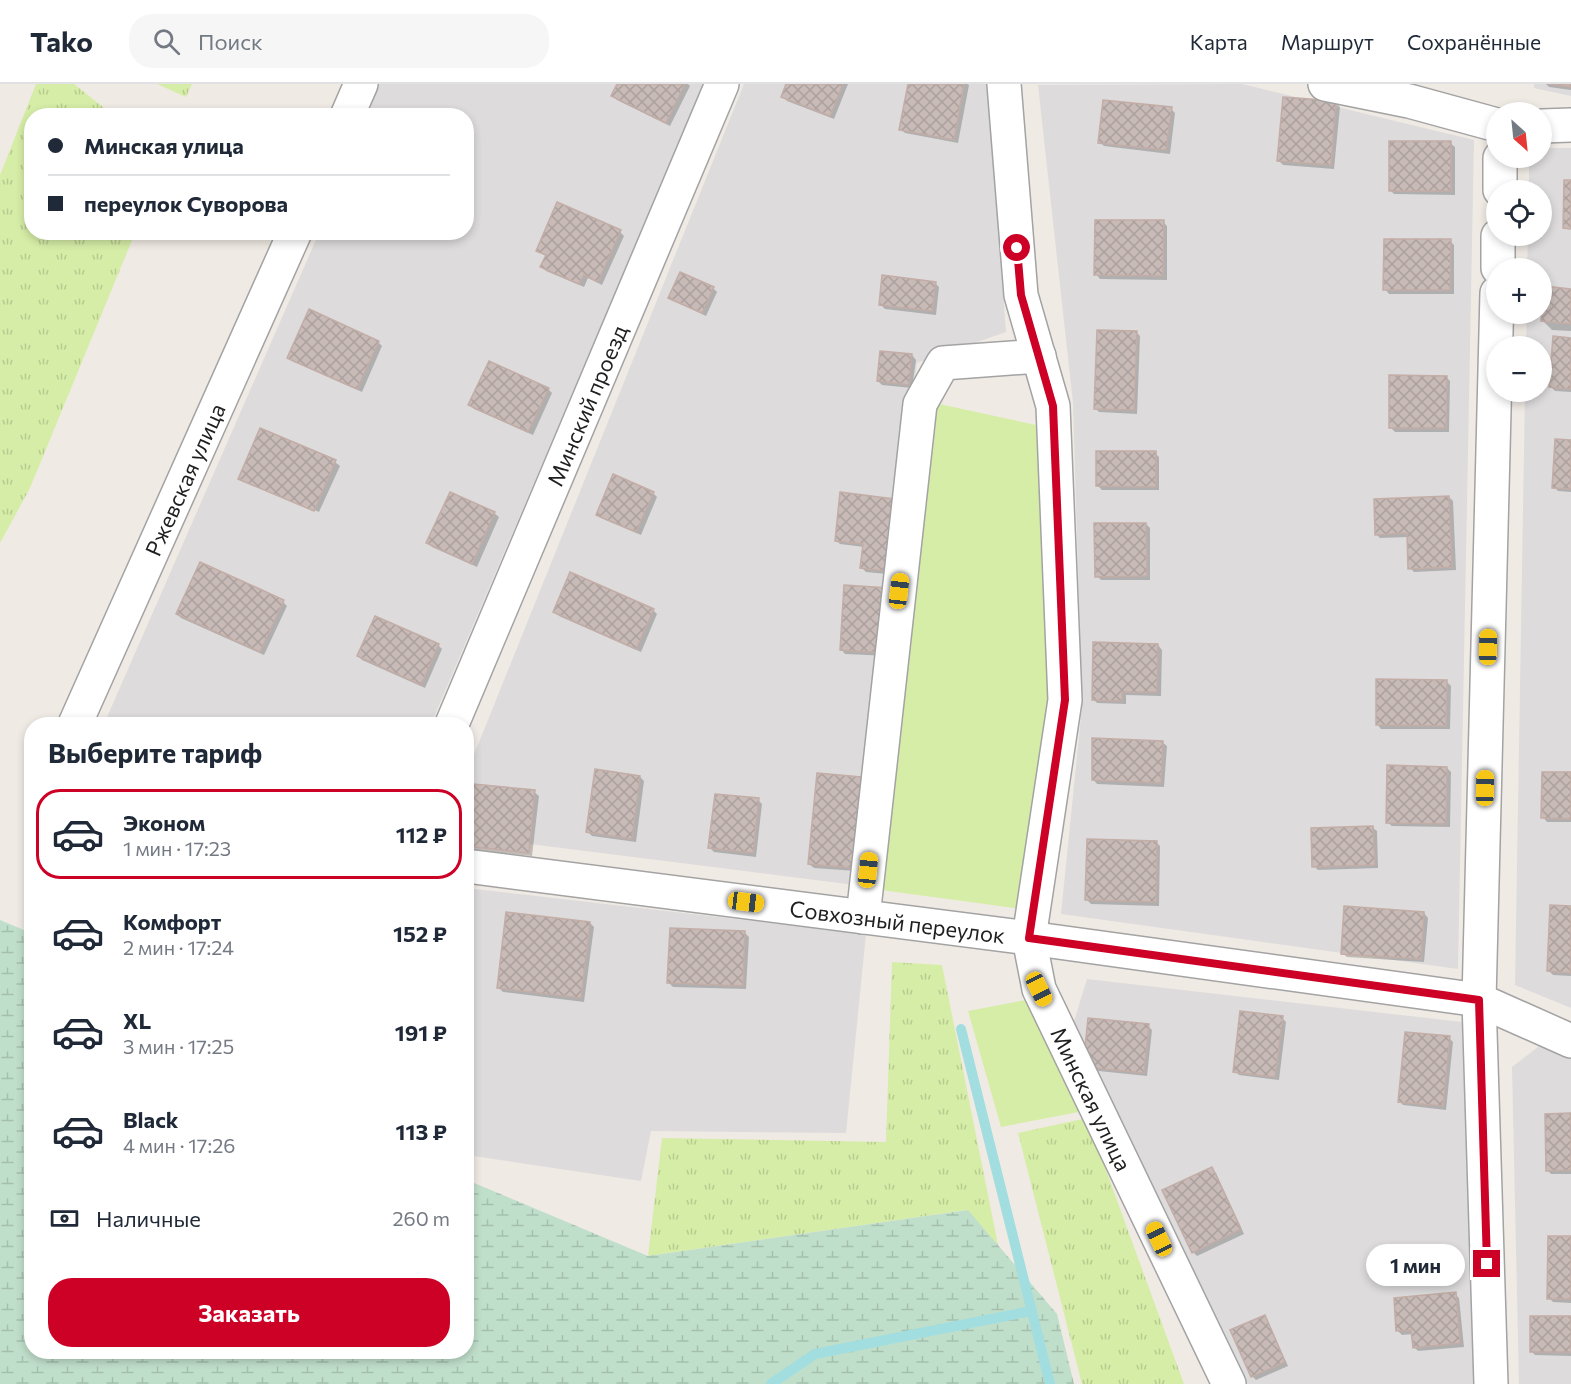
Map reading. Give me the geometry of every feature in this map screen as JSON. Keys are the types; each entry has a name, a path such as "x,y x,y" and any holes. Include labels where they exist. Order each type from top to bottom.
{"street":[{"path":"350,108 361,84"},
{"name":"Минский проезд","path":"455,717 722,84"},
{"name":"Минская улица","path":"1004,84 1021,295 1053,406 1065,700 1029,938 1039,989 1229,1384"},
{"path":"1324,84 1405,92 1486,121"},
{"path":"1552,126 1571,125"},
{"name":"Ржевская улица","path":"78,717 291,240"},
{"path":"1491,1384 1479,1000 1496,324"},
{"path":"863,916 920,404 942,363 1039,356"},
{"name":"Совхозный переулок","path":"474,867 863,916 1479,1000 1571,1041"}],"shaded area":[{"path":"379,84 704,84 434,717 107,717 316,240 474,240 474,108 370,108"},
{"path":"744,84 987,84 1006,332 917,363 855,885 474,837 474,755"},
{"path":"1242,84 1474,140 1458,969 1061,914 1082,707 1073,403 1038,85"},
{"path":"1534,84 1571,84 1571,96 1534,88"},
{"path":"1552,148 1571,148 1571,1008 1515,985 1525,402 1552,402 1552,336 1526,336 1527,324 1552,324 1552,258 1527,258 1528,246 1552,246 1552,180 1529,180 1529,168 1552,168"},
{"path":"474,889 866,934 846,1133 651,1131 641,1181 474,1156"},
{"path":"1087,979 1462,1022 1480,1384 1239,1384 1071,1031"},
{"path":"1543,1043 1571,1055 1571,1384 1519,1384 1512,1067"}],"green space":[{"path":"36,84 74,84 104,108 27,108"},
{"path":"157,84 192,84 186,97"},
{"path":"24,114 24,240 132,240 30,488 0,543 0,175"},
{"path":"930,402 1036,425 1048,697 1021,909 881,890"},
{"path":"0,920 24,930 24,1359 474,1359 474,1183 648,1256 968,1210 1057,1314 1074,1384 0,1384"},
{"path":"892,962 942,965 998,1245 967,1210 648,1256 662,1138 886,1142"},
{"path":"1031,999 1084,1111 1001,1127 968,1011"},
{"path":"1087,1118 1184,1384 1082,1384 1018,1133"}],"building":[{"path":"617,84 685,84 666,123 611,96"},
{"path":"786,84 843,84 830,116 781,97"},
{"path":"908,84 964,84 954,140 899,130"},
{"path":"1548,84 1571,84 1571,87"},
{"path":"1283,97 1336,101 1331,165 1277,161"},
{"path":"1103,100 1172,107 1166,150 1098,143"},
{"path":"1389,141 1451,141 1451,191 1389,191"},
{"path":"1564,180 1571,180 1571,229 1563,228"},
{"path":"557,202 621,230 598,282 584,275 579,284 540,267 546,255 536,251"},
{"path":"1095,220 1164,220 1163,276 1094,275"},
{"path":"1384,239 1451,239 1450,290 1383,290"},
{"path":"680,272 714,287 702,313 668,298"},
{"path":"882,275 936,282 932,311 879,305"},
{"path":"1552,287 1571,289 1571,324 1552,322"},
{"path":"309,309 379,341 357,389 287,358"},
{"path":"1097,330 1137,331 1134,410 1094,409"},
{"path":"1553,336 1571,338 1571,389 1552,387"},
{"path":"880,351 912,354 909,385 877,381"},
{"path":"489,361 549,388 528,432 468,405"},
{"path":"1389,375 1447,376 1446,428 1389,428"},
{"path":"260,428 336,460 314,511 238,479"},
{"path":"1555,439 1571,440 1571,489 1552,488"},
{"path":"1096,451 1156,451 1156,487 1096,486"},
{"path":"613,474 654,492 636,532 596,515"},
{"path":"450,492 495,512 472,564 426,543"},
{"path":"840,492 902,500 894,572 860,568 863,544 835,541"},
{"path":"1449,496 1452,567 1408,569 1407,533 1375,535 1374,499"},
{"path":"1094,523 1146,523 1147,576 1095,577"},
{"path":"200,562 284,600 260,652 176,614"},
{"path":"570,572 654,609 636,649 553,612"},
{"path":"844,585 889,588 884,653 840,650"},
{"path":"375,616 439,644 421,685 357,656"},
{"path":"1093,642 1158,644 1157,692 1122,692 1122,701 1092,700"},
{"path":"1376,679 1447,680 1446,726 1376,725"},
{"path":"1092,738 1163,741 1161,783 1092,780"},
{"path":"1387,765 1447,767 1446,824 1386,823"},
{"path":"595,769 640,776 632,839 586,832"},
{"path":"1542,772 1571,772 1571,819 1541,818"},
{"path":"817,773 861,777 853,868 808,864"},
{"path":"474,784 535,790 529,853 474,847"},
{"path":"715,794 759,798 753,853 708,848"},
{"path":"1373,826 1375,865 1312,867 1311,828"},
{"path":"1087,839 1157,841 1156,902 1085,900"},
{"path":"1550,905 1571,906 1571,973 1547,971"},
{"path":"1344,906 1424,912 1421,959 1341,954"},
{"path":"506,912 590,922 581,998 497,988"},
{"path":"670,928 745,931 743,986 667,983"},
{"path":"1240,1011 1283,1016 1275,1077 1233,1072"},
{"path":"1088,1018 1149,1024 1144,1073 1083,1067"},
{"path":"1405,1032 1450,1036 1443,1106 1398,1102"},
{"path":"1571,1113 1571,1170 1546,1171 1545,1114"},
{"path":"1212,1167 1241,1229 1192,1253 1162,1190"},
{"path":"1548,1236 1571,1236 1571,1299 1547,1299"},
{"path":"1456,1292 1460,1343 1413,1348 1411,1330 1396,1331 1394,1298"},
{"path":"1265,1315 1285,1362 1251,1377 1230,1330"},
{"path":"1530,1316 1571,1316 1571,1352 1530,1352"}],"waterway":[{"path":"961,1029 1050,1384"},
{"path":"771,1384 815,1354 1031,1311"}],"route":[{"path":"1017,248 1021,295 1053,406 1065,700 1029,938 1479,1000 1487,1264"}]}
